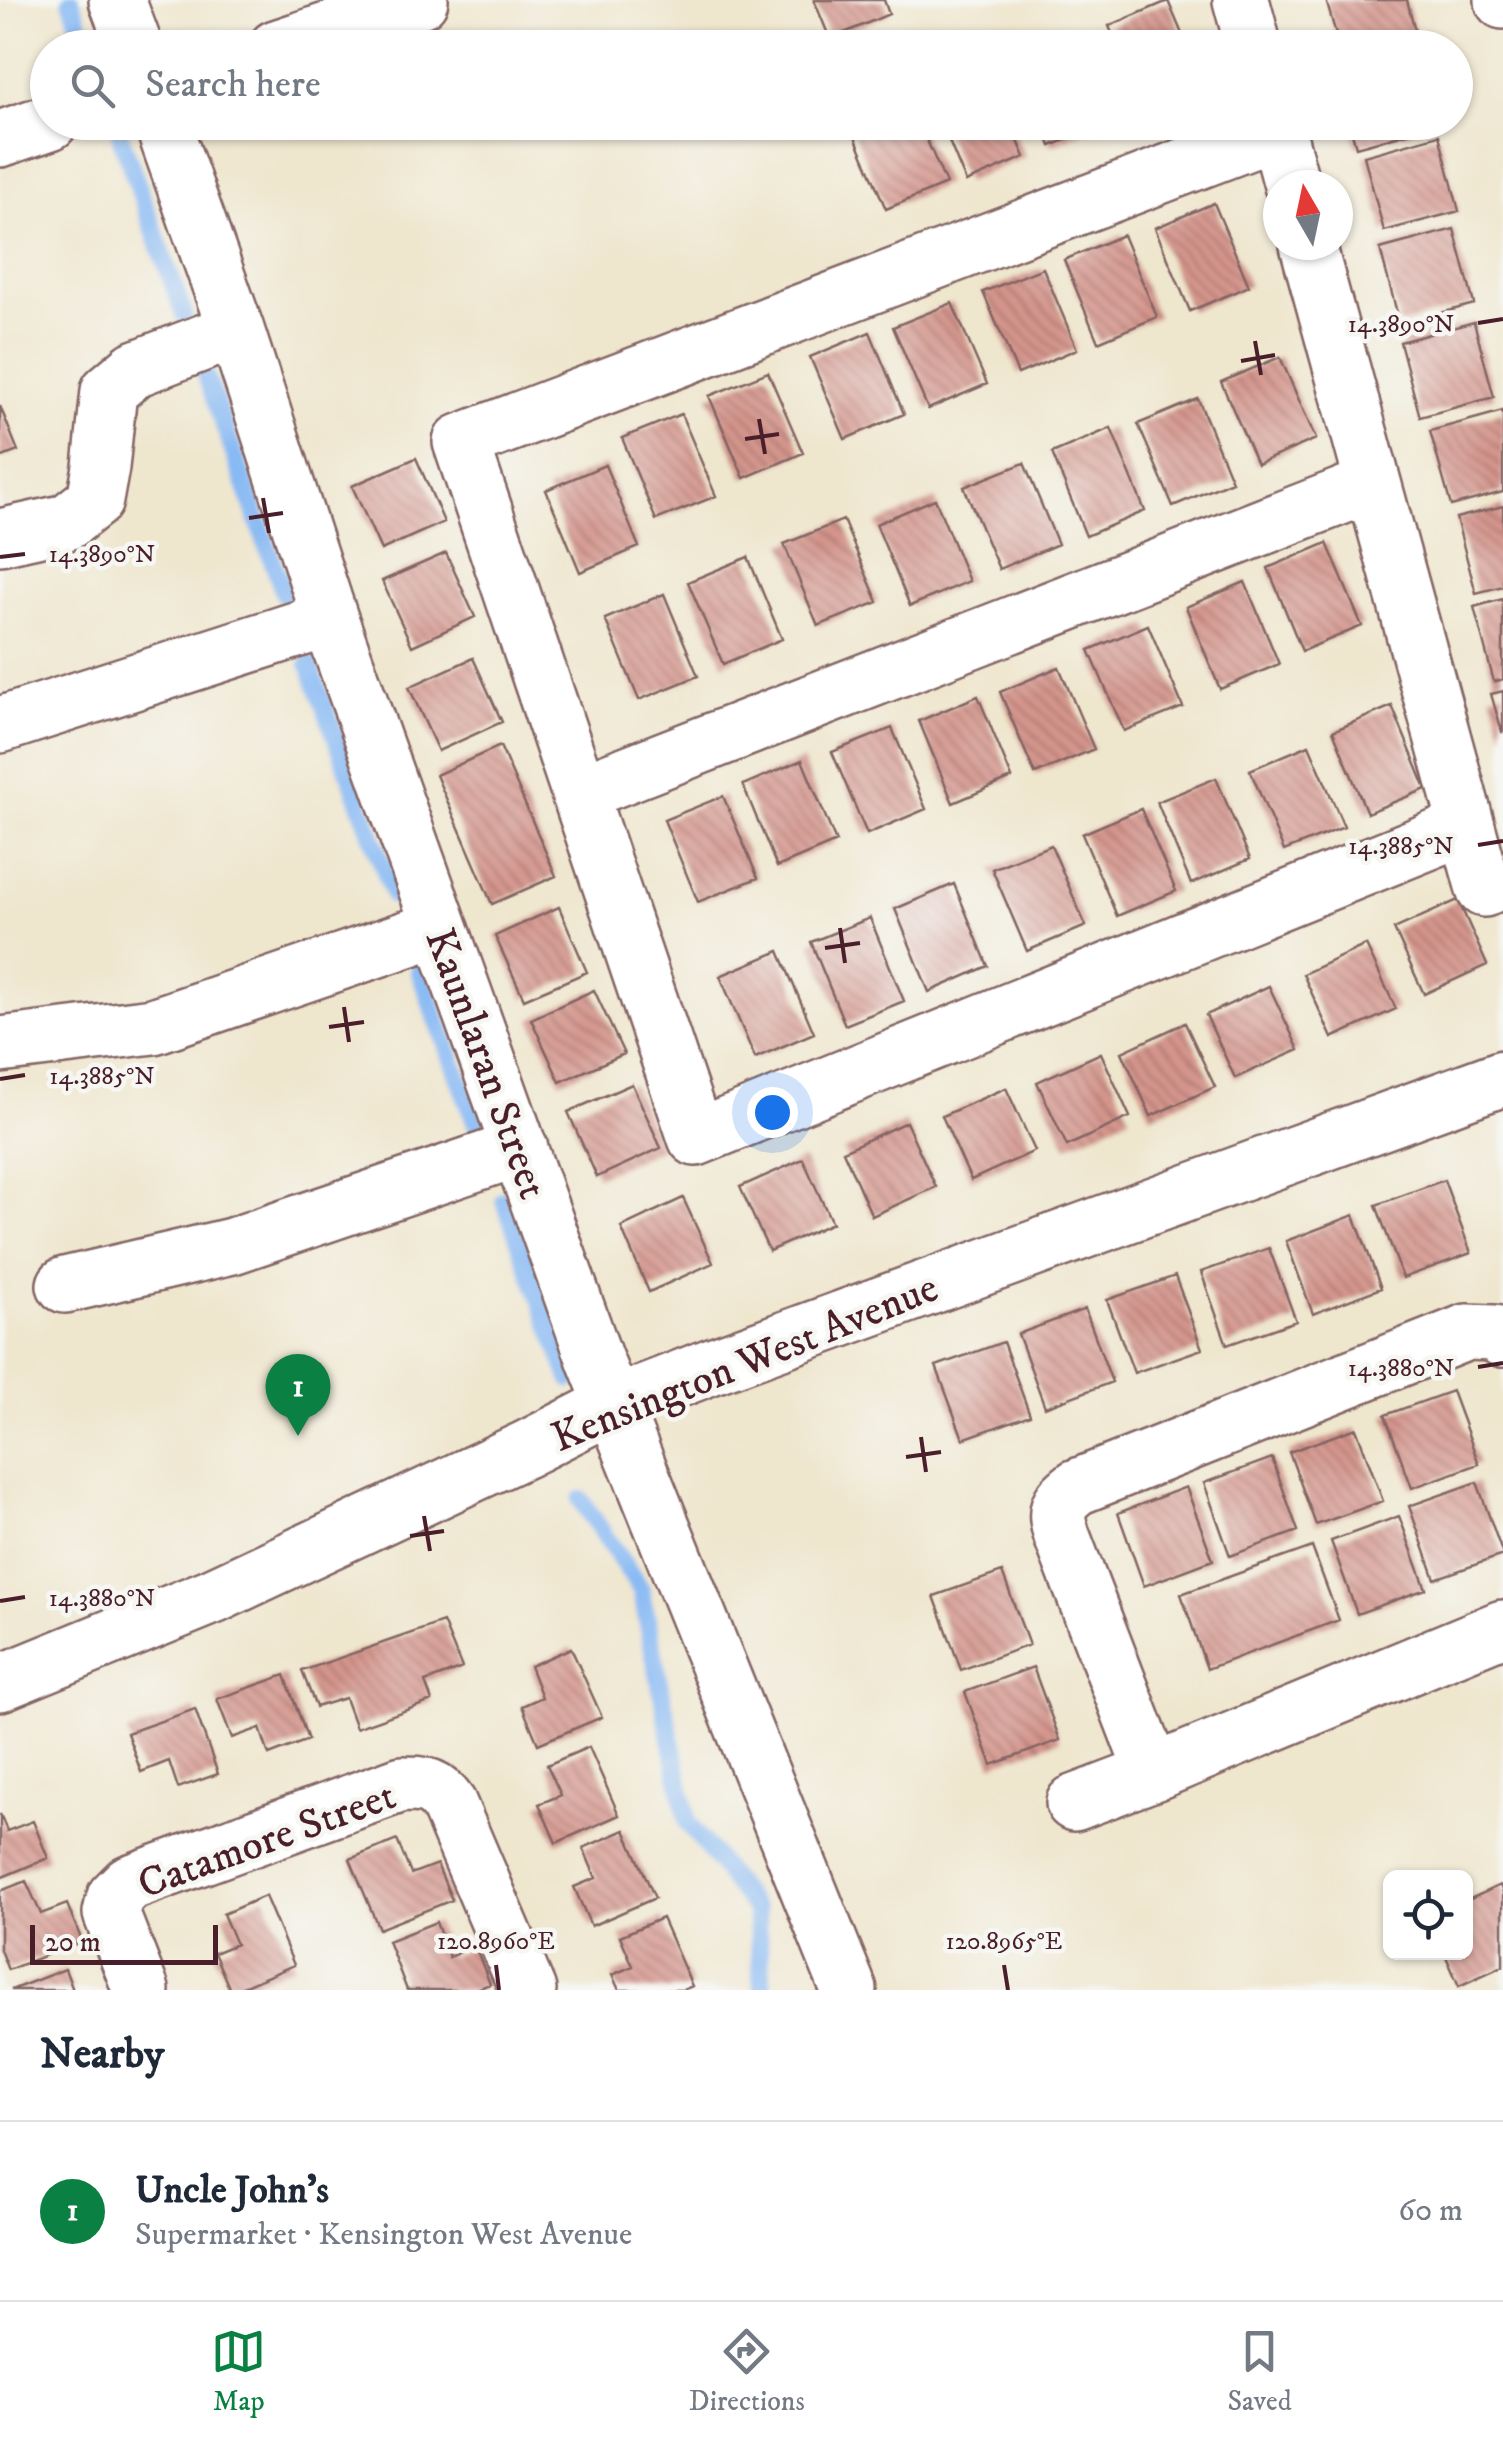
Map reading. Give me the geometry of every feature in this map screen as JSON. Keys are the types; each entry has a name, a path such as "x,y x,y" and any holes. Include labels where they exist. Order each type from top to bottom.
{"street":[{"path":"117,0 128,30"},
{"path":"330,30 420,0"},
{"path":"1242,0 1250,30"},
{"path":"0,139 30,129"},
{"name":"Kaunlaran Street","path":"168,140 236,330 330,619 612,1405 849,1990"},
{"path":"1242,140 461,442 696,1138 1466,826"},
{"path":"1280,140 1288,170"},
{"path":"1312,260 1484,889"},
{"path":"0,537 68,522 94,500 109,391 135,369 236,330"},
{"path":"580,793 1373,484"},
{"path":"0,726 330,619"},
{"path":"0,1046 154,1026 439,928"},
{"name":"Kensington West Avenue","path":"0,1683 213,1596 612,1405 1503,1078"},
{"path":"65,1285 232,1246 520,1148"},
{"path":"1153,1773 1062,1536 1056,1517 1062,1498 1077,1487 1468,1332 1494,1333 1503,1339"},
{"path":"1074,1804 1503,1628"},
{"name":"Catamore Street","path":"140,1990 111,1913 116,1897 128,1883 402,1784 420,1784 438,1790 449,1806 528,1990"}],"building":[{"path":"814,0 884,0 889,14 851,30 826,30"},
{"path":"1326,0 1407,0 1415,30 1335,30"},
{"path":"1168,1 1180,30 1111,30 1109,26"},
{"path":"857,140 927,140 946,184 886,209"},
{"path":"948,140 1018,140 1025,157 966,182"},
{"path":"1354,140 1382,140 1356,147"},
{"path":"1421,140 1440,140 1459,211 1384,231 1364,156"},
{"path":"1214,203 1249,286 1190,311 1155,228"},
{"path":"1454,229 1474,304 1400,324 1380,249"},
{"path":"1123,235 1157,317 1098,342 1064,260"},
{"path":"1043,268 1077,349 1018,374 983,292"},
{"path":"952,303 987,384 928,409 893,327"},
{"path":"1474,322 1494,397 1420,417 1400,342"},
{"path":"870,332 904,414 845,439 810,357"},
{"path":"1280,357 1316,439 1257,464 1221,382"},
{"path":"768,372 803,453 744,478 709,396"},
{"path":"1198,399 1232,481 1173,506 1138,424"},
{"path":"0,406 18,451 0,458"},
{"path":"1503,411 1503,492 1451,506 1430,431"},
{"path":"681,414 716,496 656,520 622,438"},
{"path":"1111,428 1145,511 1086,536 1052,453"},
{"path":"416,458 444,522 381,550 352,486"},
{"path":"1024,463 1058,544 999,569 964,487"},
{"path":"605,465 639,547 580,572 546,490"},
{"path":"935,499 969,581 910,606 876,524"},
{"path":"1503,506 1503,586 1476,593 1456,518"},
{"path":"843,520 878,602 818,626 784,544"},
{"path":"1327,543 1362,626 1302,651 1268,568"},
{"path":"446,553 475,617 412,646 382,581"},
{"path":"748,557 782,639 723,664 688,582"},
{"path":"1245,582 1279,664 1220,689 1186,607"},
{"path":"664,594 698,676 639,700 605,619"},
{"path":"1503,599 1503,679 1494,682 1474,607"},
{"path":"1148,625 1183,707 1124,731 1089,650"},
{"path":"473,658 502,722 438,751 409,687"},
{"path":"1059,667 1094,749 1035,774 1000,692"},
{"path":"1503,691 1503,732 1502,732 1491,694"},
{"path":"978,696 1012,778 953,803 919,721"},
{"path":"1392,706 1426,789 1367,813 1333,731"},
{"path":"892,728 926,809 867,834 832,752"},
{"path":"1309,745 1344,827 1284,851 1250,770"},
{"path":"500,746 556,876 492,904 436,775"},
{"path":"802,760 836,842 777,867 743,785"},
{"path":"1216,778 1250,859 1191,884 1157,802"},
{"path":"723,796 758,878 698,902 664,820"},
{"path":"1141,809 1176,891 1117,916 1082,834"},
{"path":"1051,845 1086,926 1027,951 992,869"},
{"path":"954,884 988,966 929,992 895,909"},
{"path":"1458,900 1487,965 1424,994 1394,929"},
{"path":"559,907 587,972 524,999 495,936"},
{"path":"870,918 904,1001 845,1025 811,942"},
{"path":"1366,945 1396,1009 1332,1038 1303,974"},
{"path":"779,951 814,1033 755,1058 720,976"},
{"path":"1269,986 1299,1050 1235,1078 1206,1015"},
{"path":"594,990 624,1054 560,1082 531,1019"},
{"path":"1185,1023 1215,1087 1151,1116 1122,1052"},
{"path":"1101,1053 1130,1117 1067,1146 1037,1082"},
{"path":"632,1084 661,1148 597,1177 568,1112"},
{"path":"1006,1088 1035,1151 971,1180 942,1116"},
{"path":"906,1122 936,1187 872,1216 843,1151"},
{"path":"803,1159 832,1223 769,1251 740,1187"},
{"path":"1444,1180 1471,1253 1403,1278 1376,1205"},
{"path":"683,1198 713,1263 649,1292 621,1227"},
{"path":"1354,1215 1381,1288 1313,1314 1286,1241"},
{"path":"1269,1248 1296,1321 1227,1345 1201,1272"},
{"path":"1175,1276 1202,1349 1134,1373 1107,1300"},
{"path":"1085,1309 1112,1382 1045,1407 1018,1334"},
{"path":"1003,1342 1030,1415 963,1439 936,1366"},
{"path":"1452,1391 1479,1464 1412,1488 1385,1415"},
{"path":"1356,1428 1383,1501 1316,1525 1289,1452"},
{"path":"1272,1458 1298,1531 1230,1556 1204,1483"},
{"path":"1477,1482 1503,1555 1435,1579 1409,1506"},
{"path":"1186,1487 1213,1560 1144,1586 1118,1513"},
{"path":"1399,1516 1426,1589 1357,1614 1331,1541"},
{"path":"1312,1547 1339,1620 1207,1669 1181,1594"},
{"path":"1002,1572 1029,1645 961,1670 934,1596"},
{"path":"443,1622 462,1668 425,1682 432,1701 356,1728 345,1698 316,1707 302,1671"},
{"path":"571,1648 602,1717 538,1744 522,1706 542,1697 530,1666"},
{"path":"1033,1667 1060,1740 992,1765 965,1692"},
{"path":"285,1675 308,1740 269,1755 260,1728 232,1738 217,1699"},
{"path":"195,1709 218,1774 178,1788 169,1761 141,1772 127,1733"},
{"path":"589,1747 619,1815 556,1843 539,1804 561,1795 547,1765"},
{"path":"0,1814 7,1831 33,1821 48,1858 0,1878"},
{"path":"625,1830 655,1898 591,1926 574,1887 596,1878 583,1848"},
{"path":"397,1840 411,1874 437,1864 452,1900 379,1929 350,1859"},
{"path":"26,1881 41,1914 67,1904 82,1941 8,1970 0,1950 0,1891"},
{"path":"1500,1885 1503,1966 1459,1986 1448,1960 1473,1960 1473,1898"},
{"path":"265,1896 294,1965 230,1990 214,1953 236,1944 223,1914"},
{"path":"662,1918 692,1986 683,1990 619,1990 612,1975 633,1966 620,1936"},
{"path":"436,1922 449,1957 475,1946 490,1984 474,1990 407,1990 388,1941"},
{"path":"65,1969 73,1990 11,1990"}],"waterway":[{"path":"71,0 81,30"},
{"path":"121,140 184,314"},
{"path":"205,373 285,596"},
{"path":"309,664 394,896"},
{"path":"419,971 476,1124"},
{"path":"504,1200 570,1379"},
{"path":"581,1500 641,1590 688,1823 756,1911 763,1990"}],"place":[{"name":"Uncle John's","path":"298,1436"}]}
